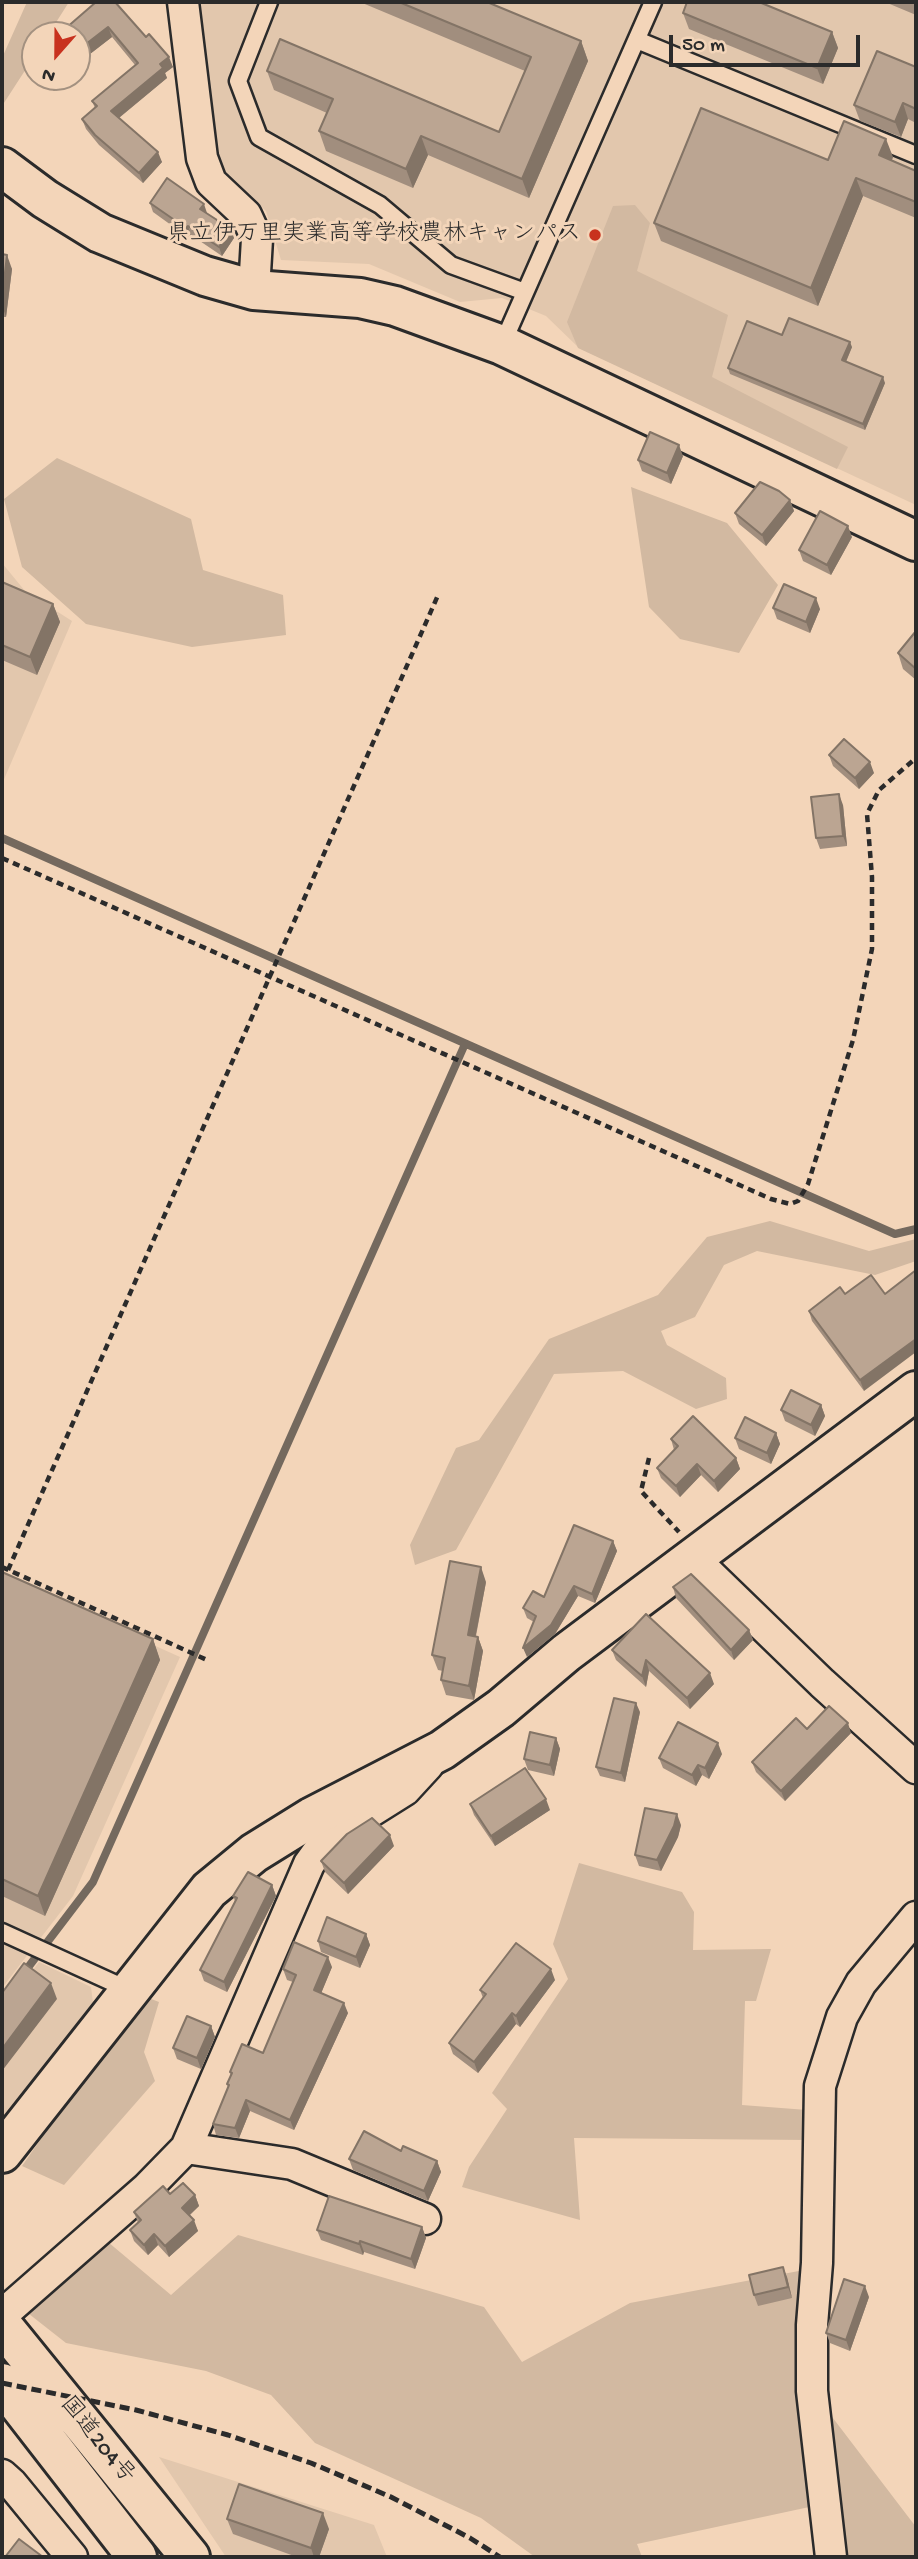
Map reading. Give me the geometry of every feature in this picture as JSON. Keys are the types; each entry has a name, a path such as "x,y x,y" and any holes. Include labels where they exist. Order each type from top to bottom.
{"main road":[{"path":"2,167 100,233 205,276 254,290 360,298 395,306 502,345 916,541"},
{"path":"2,2152 209,1890 254,1853 312,1817 442,1750 500,1708 566,1653 916,1391"},
{"name":"国道204号","path":"2,2325 190,2557"},
{"name":"国道204号","path":"2,2383 137,2557"}],"street":[{"path":"183,2 202,158 211,182 246,215 257,239 254,290"},
{"path":"693,1558 822,1684 916,1768"},
{"path":"2,2315 147,2189 186,2148 309,1864 327,1839 405,1790 442,1750"},
{"path":"831,2557 812,2391 820,2087 842,2017 861,1983 916,1917"},
{"path":"186,2148 292,2164 425,2219"},
{"path":"2,2474 72,2557"}],"lane":[{"path":"269,2 238,81 259,137 380,205 451,265 525,292"},
{"path":"502,345 653,2"},
{"path":"637,40 916,155"},
{"path":"2,1932 129,1990"}],"path":[{"path":"8,1570 439,593"},
{"path":"2,858 771,1199 790,1204 798,1201 808,1184 853,1040 872,948 873,877 867,814 879,790 916,758"},
{"path":"649,1458 640,1492 689,1543 693,1558"},
{"path":"2,1567 207,1660"}],"shaded area":[{"path":"27,2 69,2 57,21 21,21 21,77 2,106 2,58"},
{"name":"県立伊万里実業高等学校農林キャンパス","path":"198,2 916,2 916,505 579,348 546,316 502,298 460,302 369,264 281,260 266,211 219,167"},
{"path":"635,205 650,223 637,271 728,315 712,377 848,447 837,469 578,348 567,322 613,206"},
{"path":"57,458 191,519 203,570 283,595 286,635 192,647 86,624 22,567 4,499"},
{"path":"631,487 727,523 778,585 739,653 680,639 649,607"},
{"path":"2,563 25,591 72,621 2,784"},
{"path":"770,1221 869,1251 916,1239 916,1261 875,1275 757,1251 724,1265 695,1317 661,1331 667,1345 726,1378 727,1399 696,1409 623,1371 554,1374 456,1550 415,1565 410,1545 456,1448 479,1440 549,1339 658,1295 707,1237"},
{"path":"2,1577 180,1657 73,1896 2,1988"},
{"path":"579,1863 682,1892 694,1912 693,1950 771,1949 756,2001 745,2001 742,2105 807,2110 809,2140 574,2138 580,2220 462,2187 469,2167 507,2109 492,2093 568,1979 553,1944"},
{"path":"39,1962 91,1987 94,2011 2,2127 2,2011"},
{"path":"141,1995 159,2002 144,2052 155,2081 64,2185 22,2166"},
{"path":"238,2235 484,2307 522,2362 630,2303 804,2270 798,2399 814,2506 637,2544 642,2557 535,2557 481,2518 315,2443 271,2395 206,2371 66,2343 24,2310 108,2242 171,2295"},
{"path":"823,2405 916,2527 916,2557 841,2557"},
{"path":"159,2457 374,2525 387,2557 226,2557"}],"building":[{"path":"96,2 115,2 146,37 149,34 169,57 160,64 163,68 111,111 158,152 139,173 95,135 82,119 97,106 92,101 138,63 108,27 91,40 91,21 74,21"},
{"path":"399,2 487,2 581,41 522,179 421,136 406,169 319,131 333,99 267,71 280,39 499,132 531,57"},
{"path":"687,2 759,2 832,32 817,68 683,13"},
{"path":"877,51 916,67 916,109 903,103 895,122 854,105"},
{"path":"701,108 828,160 844,121 886,139 879,155 916,171 916,202 856,178 811,288 654,223"},
{"path":"167,178 204,204 200,209 231,229 219,247 150,203"},
{"path":"2,254 7,255 2,298"},
{"path":"789,318 850,342 842,360 883,377 863,424 728,368 747,321 782,335"},
{"path":"650,432 679,445 667,473 638,460"},
{"path":"760,482 790,500 762,535 735,513"},
{"path":"820,511 848,526 827,565 799,550"},
{"path":"2,582 53,604 30,657 2,645"},
{"path":"784,584 816,598 806,622 773,608"},
{"path":"916,631 916,669 898,653"},
{"path":"844,739 870,762 855,778 829,755"},
{"path":"839,794 843,836 816,838 811,797"},
{"path":"916,1270 916,1339 860,1380 809,1311 840,1287 845,1294 871,1275 885,1294"},
{"path":"791,1390 821,1405 811,1425 781,1410"},
{"path":"693,1416 736,1458 714,1481 697,1464 676,1486 657,1468 678,1446 671,1439"},
{"path":"745,1417 776,1433 767,1453 735,1438"},
{"path":"574,1525 613,1541 592,1594 574,1586 551,1625 523,1648 536,1616 523,1608 533,1591 544,1597"},
{"path":"450,1561 481,1567 468,1635 478,1637 469,1686 441,1680 445,1658 432,1655"},
{"path":"2,1572 153,1639 38,1896 2,1879"},
{"path":"691,1574 749,1630 731,1650 673,1587"},
{"path":"646,1614 710,1673 687,1698 646,1660 642,1676 612,1650"},
{"path":"614,1698 636,1703 621,1773 596,1767"},
{"path":"829,1706 848,1723 781,1791 752,1762 796,1718 807,1729"},
{"path":"678,1722 718,1743 705,1768 698,1765 692,1775 659,1758"},
{"path":"530,1732 556,1738 550,1765 524,1759"},
{"path":"525,1768 546,1799 491,1836 470,1804"},
{"path":"645,1808 677,1814 657,1860 635,1855"},
{"path":"372,1818 390,1835 344,1883 321,1861 347,1834"},
{"path":"248,1872 272,1885 224,1982 200,1970 237,1898 233,1896"},
{"path":"327,1917 366,1934 356,1957 318,1941"},
{"path":"294,1942 328,1957 314,1990 344,2003 290,2120 246,2100 235,2128 213,2124 242,2044 263,2053 296,1975 283,1969"},
{"path":"516,1943 551,1969 516,2016 512,2013 474,2062 449,2043 486,1994 480,1990"},
{"path":"24,1963 51,1983 2,2049 2,1993"},
{"path":"187,2016 211,2026 197,2058 173,2048"},
{"path":"364,2131 401,2151 403,2146 437,2161 424,2191 349,2159"},
{"path":"183,2183 195,2195 182,2208 194,2220 165,2246 154,2234 144,2245 130,2230 141,2220 134,2212 163,2186 170,2194"},
{"path":"329,2196 422,2227 411,2259 360,2241 359,2244 317,2230"},
{"path":"783,2267 788,2287 754,2295 749,2275"},
{"path":"844,2279 865,2286 846,2340 826,2333"},
{"path":"239,2484 323,2513 311,2548 227,2519"},
{"path":"19,2539 43,2557 5,2557"}],"waterway":[{"path":"2,838 895,1234 916,1229"},
{"path":"23,1974 93,1882 465,1044"}],"railway":[{"path":"2,2383 136,2410 228,2435 311,2463 391,2497 470,2538 500,2557"}],"place":[{"name":"県立伊万里実業高等学校農林キャンパス","path":"595,235"}]}
